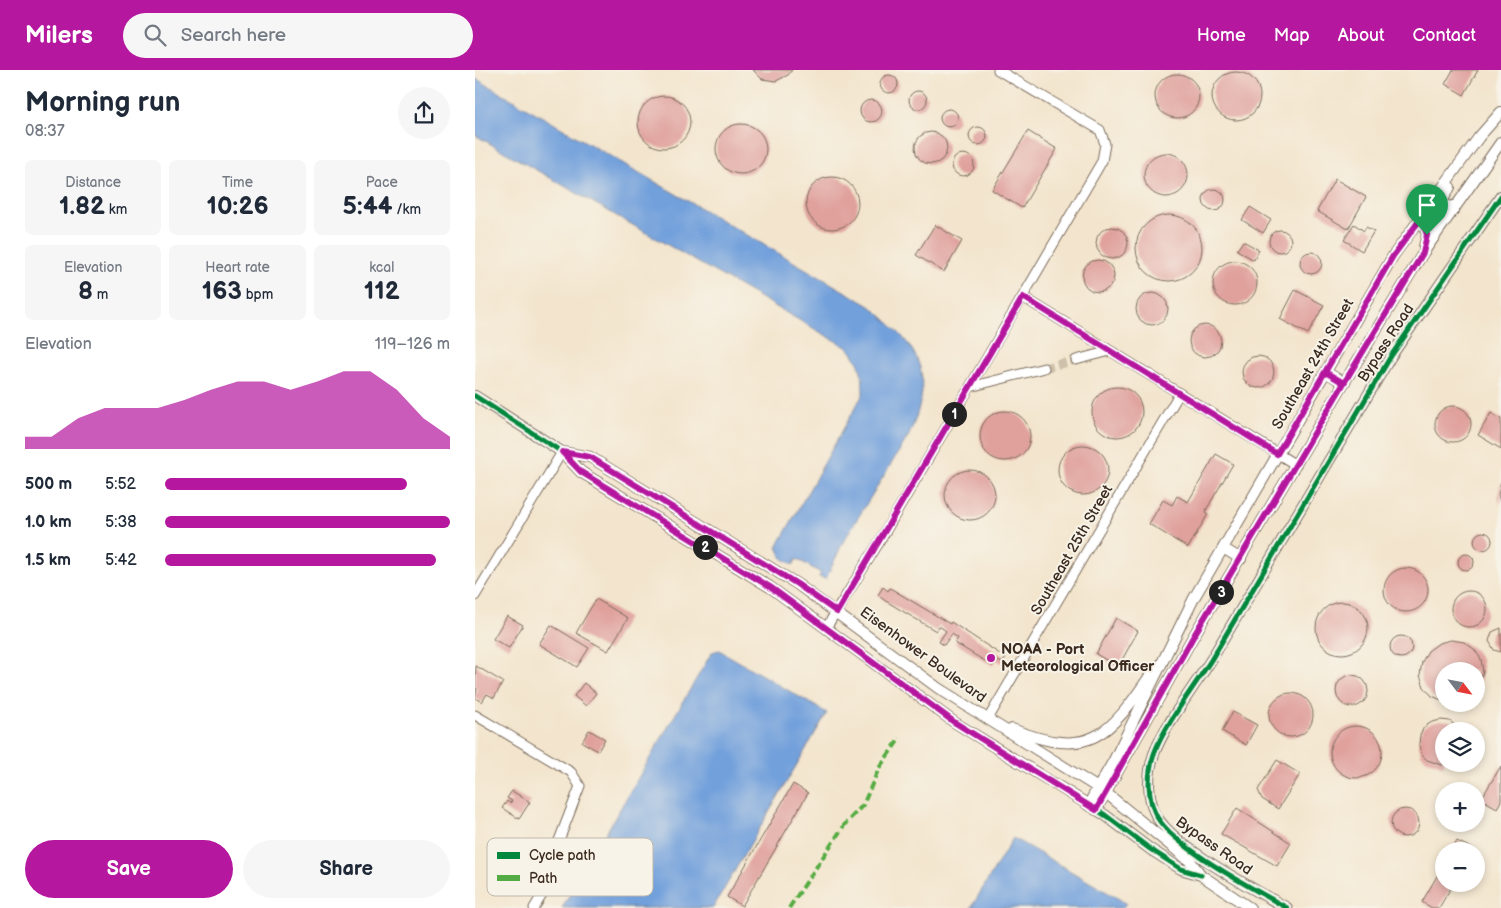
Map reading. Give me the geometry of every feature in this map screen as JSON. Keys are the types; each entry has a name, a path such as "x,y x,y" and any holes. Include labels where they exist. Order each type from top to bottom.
{"street":[{"path":"826,628 1102,162 1105,144 1101,130 998,70"},
{"name":"Southeast 24th Street","path":"1102,790 1114,760 1172,643 1223,548 1393,256 1454,172 1501,112"},
{"name":"Southeast 24th Street","path":"1092,807 1423,253 1501,142"},
{"path":"1454,172 1453,184 1443,200 1445,205 1450,207 1456,205"},
{"name":"Bypass Road","path":"1287,908 1219,868 1166,828 1157,817 1149,781 1155,752 1391,356 1501,196"},
{"path":"1422,217 1427,235 1423,253"},
{"path":"1023,297 1296,465"},
{"path":"1075,360 1110,351"},
{"path":"970,387 1044,368"},
{"path":"1325,372 1344,383"},
{"name":"Southeast 25th Street","path":"988,719 1179,394"},
{"name":"Eisenhower Boulevard","path":"475,396 562,452 581,472 770,587 954,722 1092,807 1181,869 1201,875 1250,908"},
{"path":"475,596 562,452"},
{"name":"Eisenhower Boulevard","path":"562,452 590,457 797,584 897,658 988,719 1102,790 1191,862 1201,875"},
{"path":"1223,548 1241,559"},
{"path":"988,719 1041,740 1055,743 1079,742 1093,738 1108,728 1124,712 1172,643"},
{"path":"475,715 571,772 580,786 560,838"},
{"path":"535,908 542,896"}],"water":[{"path":"475,78 870,306 901,335 911,348 918,362 922,377 922,394 909,435 843,542 826,579 819,577 821,573 797,559 793,565 782,558 777,547 863,394 860,369 856,358 848,348 475,135"},
{"path":"719,650 827,713 713,908 562,908 569,896 653,896 653,838 603,838 712,652"},
{"path":"1013,838 1126,903 1123,908 971,908"}],"building":[{"path":"753,70 792,70 788,75 776,81 762,79"},
{"path":"1453,70 1478,70 1464,95 1445,84"},
{"path":"1231,72 1241,72 1253,79 1260,91 1260,101 1253,113 1241,120 1231,120 1223,116 1216,109 1212,101 1212,91 1216,83 1223,76"},
{"path":"1173,74 1181,74 1193,80 1199,96 1193,112 1181,118 1173,118 1161,112 1155,100 1155,92 1161,80"},
{"path":"885,75 893,75 898,80 896,91 885,93 880,88 880,80"},
{"path":"914,91 922,91 927,96 925,107 914,109 909,104 909,96"},
{"path":"659,96 669,96 678,100 686,108 690,122 686,136 678,144 669,148 659,148 650,144 642,136 638,127 638,117 642,108 650,100"},
{"path":"871,100 879,103 882,111 879,119 871,122 863,119 860,111 863,103"},
{"path":"945,109 953,109 958,114 956,125 945,127 940,122 940,114"},
{"path":"736,124 746,124 759,131 766,144 766,154 759,167 746,174 736,174 727,170 720,163 716,154 716,144 720,135 727,128"},
{"path":"974,127 982,127 987,132 985,143 974,145 969,140 969,132"},
{"path":"1028,131 1057,149 1022,208 992,190"},
{"path":"931,132 937,133 942,137 946,142 946,154 942,159 937,163 931,164 925,163 920,159 916,154 915,148 916,142 920,137 925,133"},
{"path":"1162,153 1170,153 1182,159 1188,175 1182,191 1170,197 1162,197 1150,191 1144,179 1144,171 1150,159"},
{"path":"963,154 971,157 974,165 971,173 963,176 955,173 952,165 955,157"},
{"path":"827,177 837,177 851,184 858,198 858,208 851,222 837,229 827,229 817,225 810,218 806,208 806,198 810,188 817,181"},
{"path":"1335,179 1366,197 1348,229 1317,211"},
{"path":"1214,189 1224,196 1225,200 1218,210 1214,211 1204,204 1203,200 1210,190"},
{"path":"1250,207 1271,220 1263,233 1242,220"},
{"path":"1175,215 1193,224 1200,235 1202,248 1200,261 1193,272 1182,279 1163,281 1145,272 1138,261 1136,242 1145,224 1156,217"},
{"path":"1354,224 1364,231 1366,227 1374,231 1362,251 1344,240"},
{"path":"935,225 962,241 944,272 916,255"},
{"path":"1112,227 1118,228 1123,232 1127,237 1127,249 1123,254 1118,258 1112,259 1106,258 1101,254 1097,249 1096,243 1097,237 1101,232 1106,228"},
{"path":"1280,230 1288,233 1291,241 1288,249 1280,252 1272,249 1269,241 1272,233"},
{"path":"1243,241 1259,250 1254,260 1237,250"},
{"path":"1311,252 1319,255 1322,263 1319,271 1311,274 1303,271 1300,263 1303,255"},
{"path":"1098,260 1104,261 1109,265 1113,270 1113,282 1109,287 1104,291 1098,292 1092,291 1087,287 1083,282 1082,276 1083,270 1087,265 1092,261"},
{"path":"1231,261 1239,261 1251,267 1257,283 1251,299 1239,305 1231,305 1219,299 1213,287 1213,279 1219,267"},
{"path":"1295,290 1324,305 1308,334 1280,319"},
{"path":"1152,293 1158,294 1163,298 1167,303 1167,315 1163,320 1158,324 1152,325 1146,324 1141,320 1137,315 1136,309 1137,303 1141,298 1146,294"},
{"path":"1205,325 1211,326 1216,330 1220,335 1220,347 1216,352 1211,356 1205,357 1199,356 1194,352 1190,347 1189,341 1190,335 1194,330 1199,326"},
{"path":"1258,356 1264,357 1269,361 1273,366 1273,378 1269,383 1264,387 1258,388 1252,387 1247,383 1243,378 1242,372 1243,366 1247,361 1252,357"},
{"path":"1117,387 1127,389 1135,394 1140,402 1142,412 1140,422 1135,430 1127,435 1117,437 1107,435 1099,430 1094,422 1092,412 1094,402 1099,394 1107,389"},
{"path":"1453,406 1460,407 1466,411 1470,417 1470,431 1466,437 1460,441 1453,442 1446,441 1440,437 1436,431 1435,424 1436,417 1440,411 1446,407"},
{"path":"1005,411 1015,413 1023,418 1028,426 1030,436 1028,446 1023,454 1015,459 1005,461 995,459 987,454 982,446 980,436 982,426 987,418 995,413"},
{"path":"1491,413 1501,419 1501,449 1478,435"},
{"path":"1083,445 1093,447 1101,452 1106,460 1108,470 1106,480 1101,488 1093,493 1083,495 1073,493 1065,488 1060,480 1058,470 1060,460 1065,452 1073,447"},
{"path":"1216,454 1233,464 1205,512 1208,514 1188,548 1149,524 1163,500 1172,505 1177,496 1188,502"},
{"path":"970,470 980,472 988,477 993,485 995,495 993,505 988,513 980,518 970,520 960,518 952,513 947,505 945,495 947,485 952,477 960,472"},
{"path":"1501,482 1501,505 1498,495"},
{"path":"1483,532 1489,535 1492,541 1489,547 1483,550 1477,547 1474,541 1477,535"},
{"path":"1466,554 1472,556 1474,562 1472,568 1466,570 1460,568 1458,562 1460,556"},
{"path":"1410,568 1422,574 1427,581 1427,599 1422,606 1415,611 1402,612 1394,609 1387,602 1384,586 1387,578 1394,571"},
{"path":"883,587 888,591 890,588 950,624 951,622 1006,658 1002,663 996,660 993,666 955,643 958,638 952,634 944,645 939,642 946,631 939,626 936,631 884,600 878,595"},
{"path":"1469,591 1476,592 1482,596 1486,602 1486,616 1482,622 1476,626 1469,627 1462,626 1456,622 1452,616 1451,609 1452,602 1456,596 1462,592"},
{"path":"596,599 628,618 608,651 576,633"},
{"path":"1337,602 1347,602 1356,606 1364,614 1368,628 1364,642 1356,650 1347,654 1337,654 1328,650 1320,642 1316,633 1316,623 1320,614 1328,606"},
{"path":"507,616 523,625 509,648 493,639"},
{"path":"1116,618 1138,631 1118,667 1096,654"},
{"path":"551,625 589,648 577,667 539,644"},
{"path":"1501,628 1501,652 1494,650 1489,641 1492,632"},
{"path":"1397,636 1405,636 1412,643 1412,651 1405,658 1397,658 1390,651 1390,643"},
{"path":"1451,640 1464,642 1474,649 1481,662 1435,662 1435,697 1424,687 1420,675 1422,662 1428,651 1439,643"},
{"path":"476,666 503,682 494,698 487,694 482,702 475,698 477,689 475,688"},
{"path":"1352,675 1358,676 1363,680 1367,685 1367,697 1363,702 1358,706 1352,707 1346,706 1341,702 1337,697 1336,691 1337,685 1341,680 1346,676"},
{"path":"584,683 596,693 586,706 574,696"},
{"path":"1295,693 1307,699 1312,706 1312,724 1307,731 1300,736 1287,737 1279,734 1272,727 1269,711 1272,703 1279,696"},
{"path":"1233,712 1257,725 1246,745 1222,731"},
{"path":"1441,720 1451,722 1435,722 1435,763 1427,760 1421,754 1419,745 1420,735 1424,727 1432,722"},
{"path":"1351,726 1361,726 1370,730 1378,738 1382,752 1378,766 1370,774 1361,778 1351,778 1342,774 1334,766 1330,757 1330,747 1334,738 1342,730"},
{"path":"589,730 605,739 598,751 582,742"},
{"path":"1277,760 1300,774 1278,809 1262,799 1258,790"},
{"path":"1501,766 1501,801 1497,808 1485,801 1485,792"},
{"path":"793,784 808,793 742,906 727,897"},
{"path":"512,791 530,802 519,819 502,808 507,801 510,803 512,801 507,798"},
{"path":"1237,808 1291,843 1277,866 1221,834"},
{"path":"1405,809 1415,813 1419,823 1415,833 1405,837 1395,833 1391,823 1395,813"},
{"path":"1435,880 1435,892 1448,892 1439,908 1432,908 1422,902"}],"tunnel":[{"path":"1044,368 1076,360"}],"marked path":[{"path":"789,908 845,824 863,805 879,768 900,738"}],"cycle path":[{"path":"1287,908 1216,867 1180,842 1166,829 1157,817 1151,802 1149,778 1154,754 1172,719 1211,660 1391,356 1501,196"},
{"path":"475,396 562,452 581,472 770,587 954,722 1105,815 1150,849 1181,869 1201,875"}],"place":[{"name":"NOAA - Port Meteorological Officer","path":"991,658"}],"route":[{"path":"1427,235 1422,217 1393,256 1325,372 1344,383 1193,637 1096,810 954,722 770,587 581,472 562,452 590,457 797,584 837,612 1023,297 1277,454 1325,372 1344,383 1423,253 1427,235"}]}
